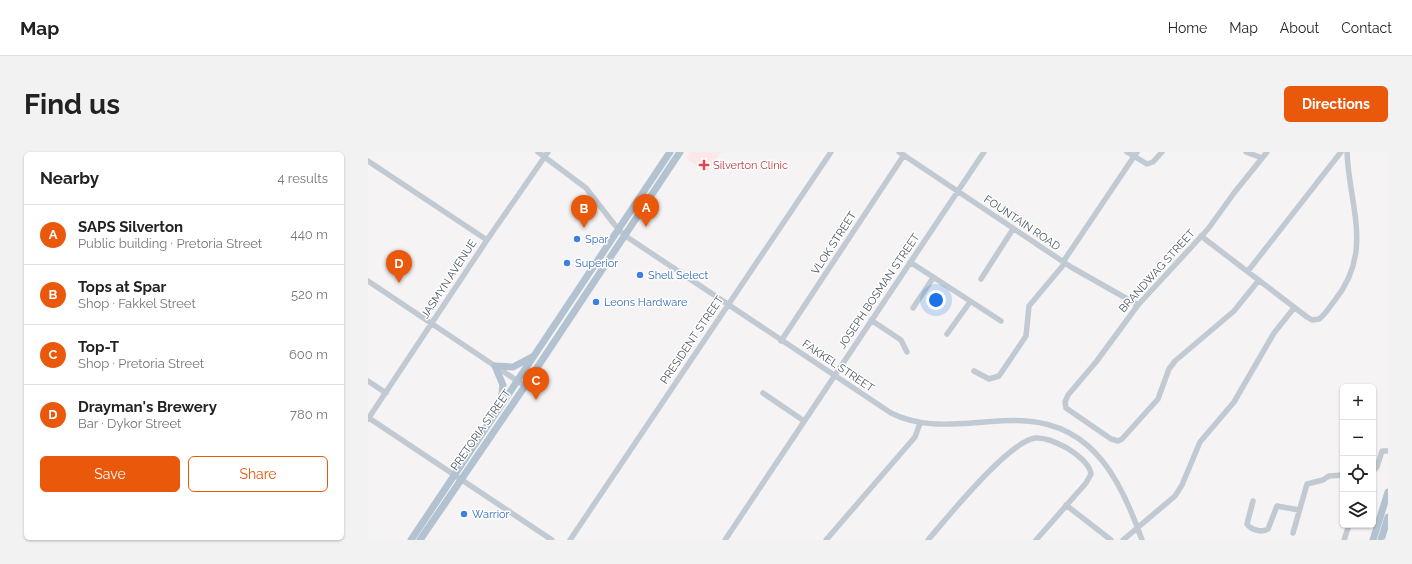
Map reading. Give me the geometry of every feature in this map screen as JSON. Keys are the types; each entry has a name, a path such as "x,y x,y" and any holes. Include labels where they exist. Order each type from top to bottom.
{"main road":[{"name":"PRETORIA STREET","path":"420,540 500,407 670,152"},
{"name":"PRETORIA STREET","path":"411,540 525,386 680,152"},
{"path":"500,407 503,384 495,366 517,366 534,356"},
{"path":"1373,540 1388,492"},
{"path":"1381,540 1388,517"}],"street":[{"name":"FAKKEL STREET","path":"538,152 546,154 586,188 624,235 891,413 920,423 950,424 1026,421 1045,424 1066,431 1091,448 1108,466 1122,491 1142,540"},
{"name":"PRESIDENT STREET","path":"570,540 831,152"},
{"name":"JOSEPH BOSMAN STREET","path":"724,540 984,152"},
{"path":"1127,152 1136,154 1144,163 1150,164 1162,152"},
{"path":"1246,152 1262,158"},
{"name":"BRANDWAG STREET","path":"1259,280 1234,311 1175,361 1169,369 1158,399 1122,439 1116,441 1112,439 1068,411 1064,404 1068,395 1096,362 1138,305 1201,236 1267,152"},
{"path":"1248,271 1341,152"},
{"path":"1201,236 1294,308 1310,319 1319,319 1340,295 1349,277 1358,237 1347,152"},
{"name":"JASMYN AVENUE","path":"368,418 546,154"},
{"name":"FOUNTAIN ROAD","path":"901,154 1064,263 1138,305"},
{"name":"VLOK STREET","path":"781,341 901,154"},
{"path":"974,371 989,379 999,376 1026,336 1029,306 1064,263 1136,154"},
{"path":"368,161 487,240"},
{"path":"980,280 1013,229"},
{"path":"910,262 1001,321"},
{"path":"913,308 933,278"},
{"path":"368,281 525,386"},
{"path":"947,334 970,302"},
{"path":"1123,540 1175,496 1182,485 1200,442 1234,402 1273,336 1294,308"},
{"path":"872,320 901,340 907,352"},
{"path":"368,381 386,393"},
{"path":"763,393 804,422"},
{"path":"368,418 552,540"},
{"path":"826,540 915,437 920,423"},
{"path":"928,540 981,479 1017,448 1029,440 1042,438 1064,447 1076,454 1090,471 1088,480 1036,540"},
{"path":"1376,467 1385,451"},
{"path":"1293,533 1308,483 1323,480 1329,476 1340,475"},
{"path":"1253,501 1247,524 1251,528 1260,531 1268,529 1277,506 1299,510"},
{"path":"1066,505 1111,540"},
{"path":"1344,540 1348,528"}],"shaded area":[{"name":"Silverton Clinic","path":"690,152 721,152 707,173 686,158"}],"place":[{"name":"Silverton Clinic","path":"704,165"},
{"name":"SAPS Silverton","path":"646,227"},
{"name":"Tops at Spar","path":"584,228"},
{"name":"Spar","path":"577,239"},
{"name":"Superior","path":"567,263"},
{"name":"Shell Select","path":"640,275"},
{"name":"Drayman's Brewery","path":"399,283"},
{"name":"Leons Hardware","path":"596,302"},
{"name":"Top-T","path":"536,400"},
{"name":"Warrior","path":"464,514"}]}
